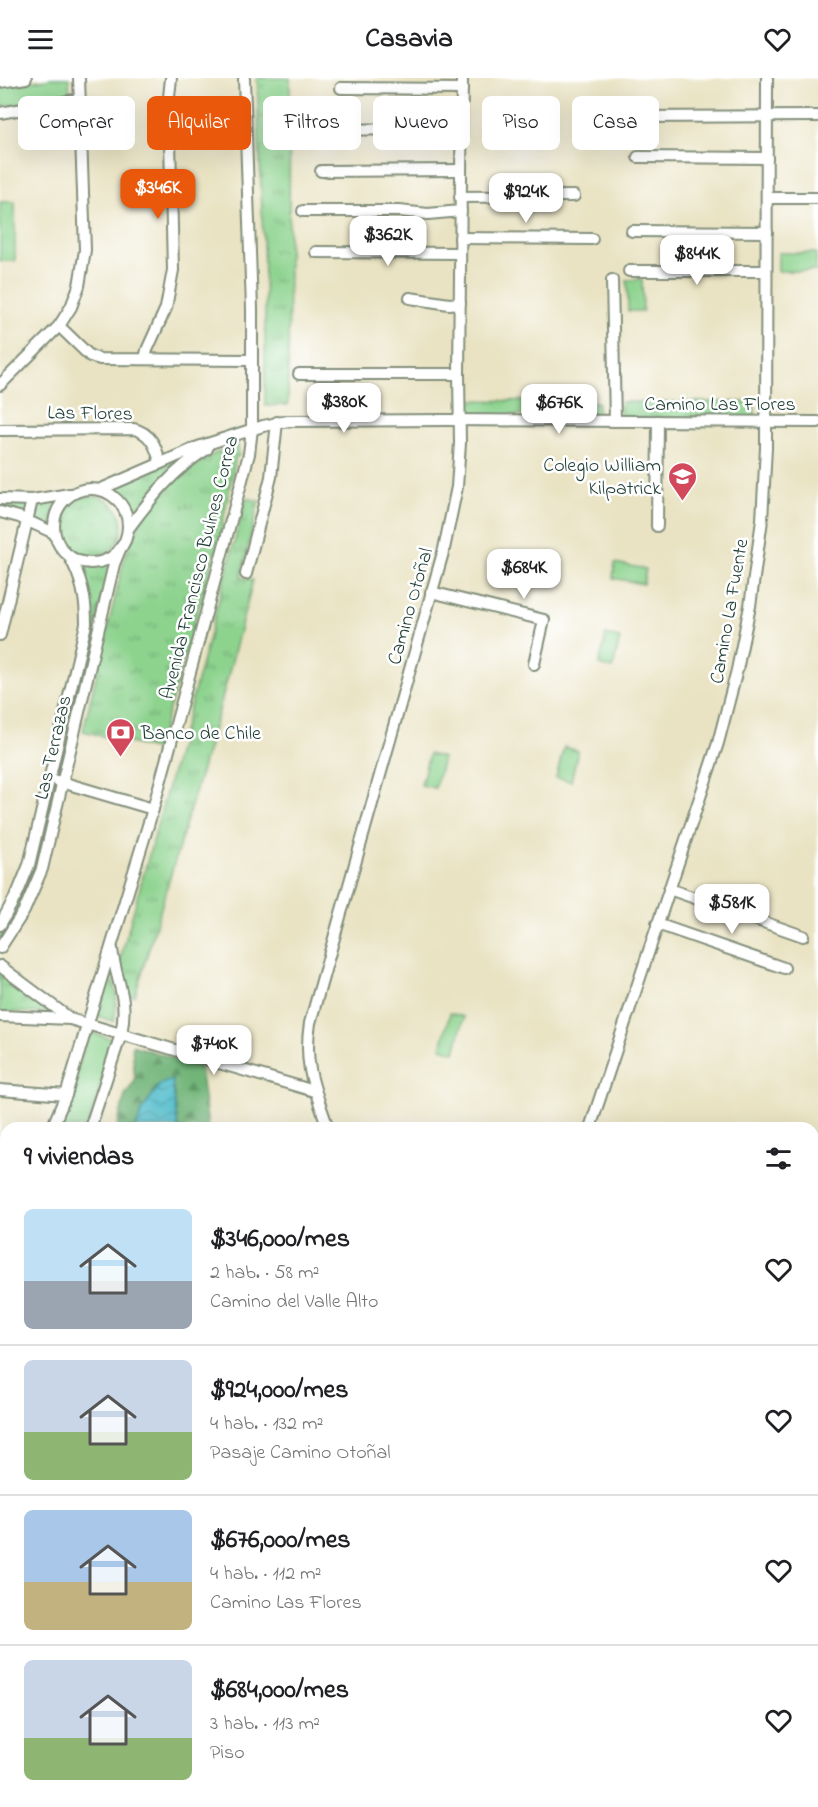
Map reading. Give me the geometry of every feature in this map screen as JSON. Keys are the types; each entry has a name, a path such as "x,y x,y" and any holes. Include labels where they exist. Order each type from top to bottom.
{"street":[{"path":"0,82 26,78"},
{"path":"79,78 80,96"},
{"path":"145,359 166,308 173,270 169,97 171,78"},
{"name":"Avenida Francisco Bulnes Correa","path":"55,1122 66,1095 153,808 249,454 252,429 252,309 244,78"},
{"name":"Camino La Fuente","path":"592,1122 718,743 745,634 755,578 765,467 767,78"},
{"path":"341,88 462,84"},
{"path":"0,113 18,110"},
{"path":"659,117 818,116"},
{"path":"0,385 59,326 75,296 84,262 81,150"},
{"name":"Camino Otoñal","path":"326,1122 310,1077 307,1054 310,1023 449,529 457,487 460,449 461,150"},
{"path":"638,157 767,158"},
{"path":"321,171 460,170"},
{"path":"460,197 574,196"},
{"path":"767,198 818,198"},
{"path":"303,211 399,211 428,214 460,211"},
{"path":"632,231 767,232"},
{"path":"460,238 592,239"},
{"path":"316,252 460,253"},
{"path":"628,271 766,271"},
{"path":"612,280 615,421"},
{"path":"410,298 449,304 460,303"},
{"path":"59,326 90,356 97,359 251,360"},
{"path":"299,374 459,374"},
{"name":"Camino Las Flores","path":"99,490 160,462 277,422 459,420 818,422"},
{"path":"657,526 658,421"},
{"path":"246,574 271,477 277,422"},
{"name":"Las Flores","path":"0,430 134,429 143,432 152,440 160,462"},
{"name":"Camino Las Flores","path":"128,529 174,474 202,452 228,437"},
{"path":"0,499 33,500 91,489 108,493 120,502 127,514 128,529 121,547 109,559 98,562 81,562 69,556 61,548 54,533 54,519 64,500 76,493"},
{"path":"0,634 33,500"},
{"path":"0,512 27,520 54,533"},
{"name":"Las Terrazas","path":"0,948 30,898 46,854 114,564 121,547"},
{"name":"Las Terrazas","path":"0,925 18,892 34,850 86,624 81,579 69,556"},
{"path":"431,592 544,620 534,664"},
{"path":"75,673 88,676"},
{"path":"49,778 153,808"},
{"path":"669,889 803,936"},
{"path":"18,892 30,898"},
{"path":"657,924 784,968"},
{"name":"Avenida Francisco Bulnes Correa","path":"92,1122 121,1034 124,1018 124,1000 114,967 111,946"},
{"path":"0,966 70,1019"},
{"path":"0,1016 70,1019 315,1091"},
{"path":"0,1092 66,1095"}],"green space":[{"path":"52,78 69,78 70,96 18,96 18,104 1,107 0,87"},
{"path":"257,78 290,78 290,96 263,96 263,150 290,150 288,405 265,406 265,297"},
{"path":"0,202 15,202 15,261 0,261"},
{"path":"778,253 816,253 816,271 778,271"},
{"path":"642,279 643,311 628,311 627,280"},
{"path":"467,400 598,402 598,417 467,414"},
{"path":"621,402 755,402 755,418 620,418"},
{"path":"236,444 239,456 236,456 220,536 157,750 83,731 125,556 144,515 173,481 208,457"},
{"path":"173,462 175,467 132,517 127,502 110,489"},
{"path":"92,496 113,505 122,526 113,547 92,556 71,547 62,526 71,505"},
{"path":"246,498 259,501 241,577 253,580 217,718 135,996 128,995 118,967"},
{"path":"55,502 52,527 0,509 0,504"},
{"path":"109,563 41,854 23,906 0,941 0,931 17,903 90,627 89,591 80,565 95,566"},
{"path":"615,563 646,569 643,584 613,578"},
{"path":"606,635 620,638 613,669 599,665"},
{"path":"564,747 578,751 571,781 556,778"},
{"path":"429,754 443,758 435,788 421,785"},
{"path":"0,971 51,1010 50,1013 0,1012"},
{"path":"108,973 116,990 114,1022 95,1015"},
{"path":"450,1013 464,1017 455,1052 441,1048"},
{"path":"90,1032 115,1040 89,1122 59,1122"},
{"path":"132,1045 200,1067 207,1122 177,1122 172,1080 142,1110 138,1122 118,1122 125,1095 135,1081"}],"water":[{"path":"172,1080 177,1122 138,1122 142,1110 160,1084"}],"place":[{"name":"Colegio William Kilpatrick","path":"682,502"},
{"name":"Banco de Chile","path":"120,758"}]}
